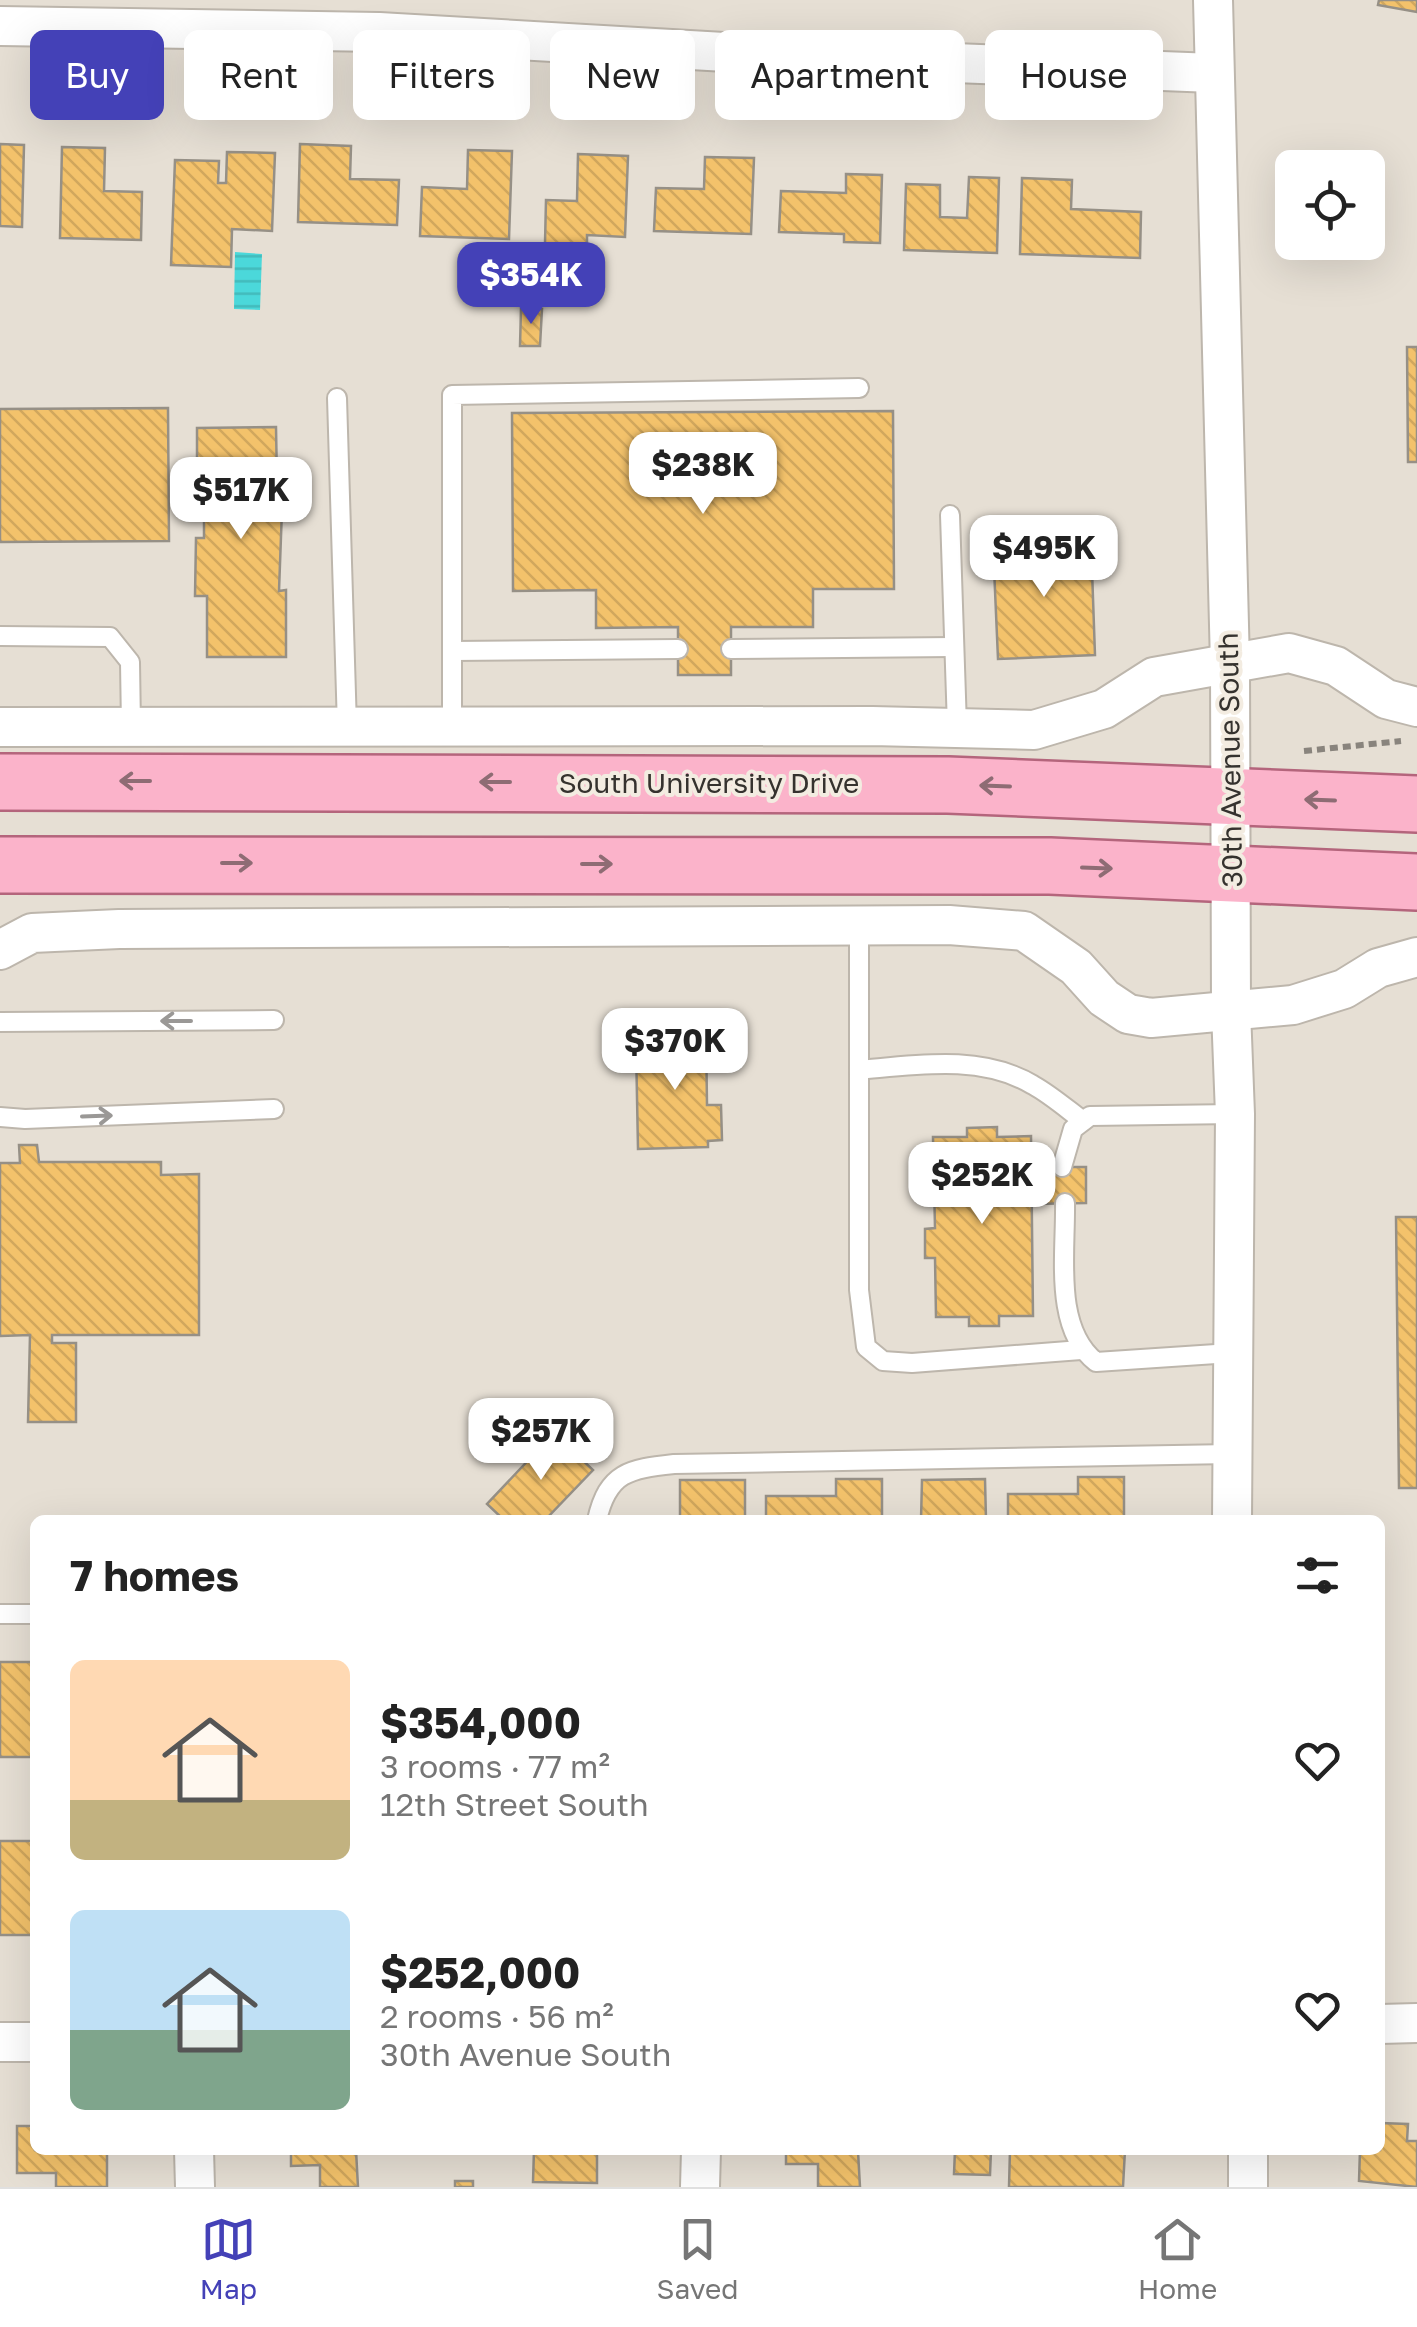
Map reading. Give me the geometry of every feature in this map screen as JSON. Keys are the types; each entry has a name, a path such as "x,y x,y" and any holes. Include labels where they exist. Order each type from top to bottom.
{"main road":[{"path":"0,818 172,816 230,781"},
{"name":"South University Drive","path":"0,782 948,784 1417,804"},
{"path":"0,865 1030,866 1417,882"}],"street":[{"name":"30th Avenue South","path":"1213,0 1230,664 1235,1114 1232,1515"},
{"path":"0,26 380,32 828,58 1213,73"},
{"path":"0,727 1034,730 1104,709 1154,677 1289,653 1336,666 1386,699 1417,707"},
{"path":"0,950 32,933 119,929 949,926 1024,931 1076,966 1104,998 1128,1014 1150,1018 1293,1005 1344,989 1378,968 1417,958"},
{"path":"1385,2024 1417,2024"},
{"path":"0,2042 30,2042"},
{"path":"194,2155 195,2187"},
{"path":"700,2155 700,2187"},
{"path":"1248,2155 1248,2187"}],"lane":[{"path":"452,726 452,395 859,388"},
{"path":"337,398 347,726"},
{"path":"950,515 957,727"},
{"path":"0,636 110,637 130,662 132,727"},
{"path":"732,649 954,647"},
{"path":"453,651 678,649"},
{"path":"859,925 858,1290 866,1347 883,1361 912,1363 1081,1350"},
{"path":"0,1022 274,1020"},
{"path":"859,1070 948,1062 1000,1070 1032,1084 1083,1122"},
{"path":"0,1117 274,1109"},
{"path":"1062,1167 1073,1129 1090,1116 1235,1114"},
{"path":"1064,1203 1067,1310 1081,1350 1096,1362 1231,1353"},
{"path":"598,1515 602,1497 616,1478 640,1468 674,1464 1231,1454"},
{"path":"0,1614 30,1614"}],"path":[{"path":"1288,753 1416,740"}],"water":[{"path":"235,252 262,254 260,310 234,309"}],"building":[{"path":"1379,0 1417,0 1417,12 1378,5"},
{"path":"0,144 24,145 22,227 0,226"},
{"path":"300,144 351,146 350,179 399,180 397,225 298,222"},
{"path":"62,147 105,148 104,191 142,192 141,240 60,238"},
{"path":"468,150 512,151 509,239 420,236 422,187 467,189"},
{"path":"227,152 275,153 272,231 232,229 231,267 171,265 175,160 219,161 218,183 226,183"},
{"path":"578,154 628,156 625,237 587,235 587,244 545,243 546,200 577,201"},
{"path":"705,157 754,158 751,234 654,231 656,188 704,189"},
{"path":"846,174 882,175 880,243 844,242 844,234 779,232 781,191 846,193"},
{"path":"969,177 999,178 997,253 904,250 906,184 940,185 940,217 967,218"},
{"path":"1022,178 1072,180 1071,209 1141,212 1140,258 1020,254"},
{"path":"521,309 542,309 540,346 520,346"},
{"path":"1407,347 1417,347 1417,462 1408,462"},
{"path":"168,408 169,541 0,542 0,409"},
{"path":"893,411 894,589 813,589 813,627 731,627 731,675 678,675 678,627 596,628 596,590 513,591 512,413"},
{"path":"276,427 277,482 283,482 279,591 286,590 286,657 207,657 207,596 195,596 196,538 204,538 204,493 197,493 197,428"},
{"path":"1091,541 1095,655 998,659 993,545"},
{"path":"706,1031 707,1105 721,1105 722,1140 708,1141 708,1147 638,1149 636,1046 654,1045 654,1032"},
{"path":"997,1127 997,1137 1031,1136 1033,1316 999,1316 999,1326 969,1326 969,1317 936,1317 935,1258 925,1258 925,1229 935,1228 933,1137 967,1137 967,1128"},
{"path":"19,1145 37,1145 39,1162 161,1162 161,1175 199,1174 199,1335 52,1335 52,1343 76,1343 76,1422 28,1422 30,1335 0,1336 0,1163 20,1163"},
{"path":"1032,1167 1086,1167 1086,1203 1033,1204"},
{"path":"1396,1217 1417,1217 1417,1488 1399,1488"},
{"path":"554,1433 593,1470 550,1515 499,1515 487,1504"},
{"path":"1078,1477 1124,1477 1124,1515 1008,1515 1008,1494 1078,1494"},
{"path":"836,1479 882,1479 882,1515 766,1515 766,1496 836,1496"},
{"path":"985,1479 986,1515 921,1515 922,1480"},
{"path":"680,1480 745,1480 745,1515 680,1515"},
{"path":"0,1662 30,1662 30,1757 0,1757"},
{"path":"0,1841 30,1841 30,1935 0,1935"},
{"path":"1385,2123 1408,2124 1407,2141 1417,2141 1417,2187 1359,2181 1360,2155 1385,2155"},
{"path":"17,2126 30,2126 30,2155 107,2155 107,2187 56,2187 56,2173 17,2173"},
{"path":"291,2155 356,2155 358,2187 320,2187 320,2165 291,2166"},
{"path":"534,2155 597,2155 597,2183 533,2182"},
{"path":"786,2155 858,2155 860,2187 818,2187 818,2164 786,2164"},
{"path":"955,2155 991,2155 990,2175 954,2174"},
{"path":"1010,2155 1125,2155 1123,2187 1009,2187"},
{"path":"455,2181 473,2181 473,2187 455,2187"}]}
